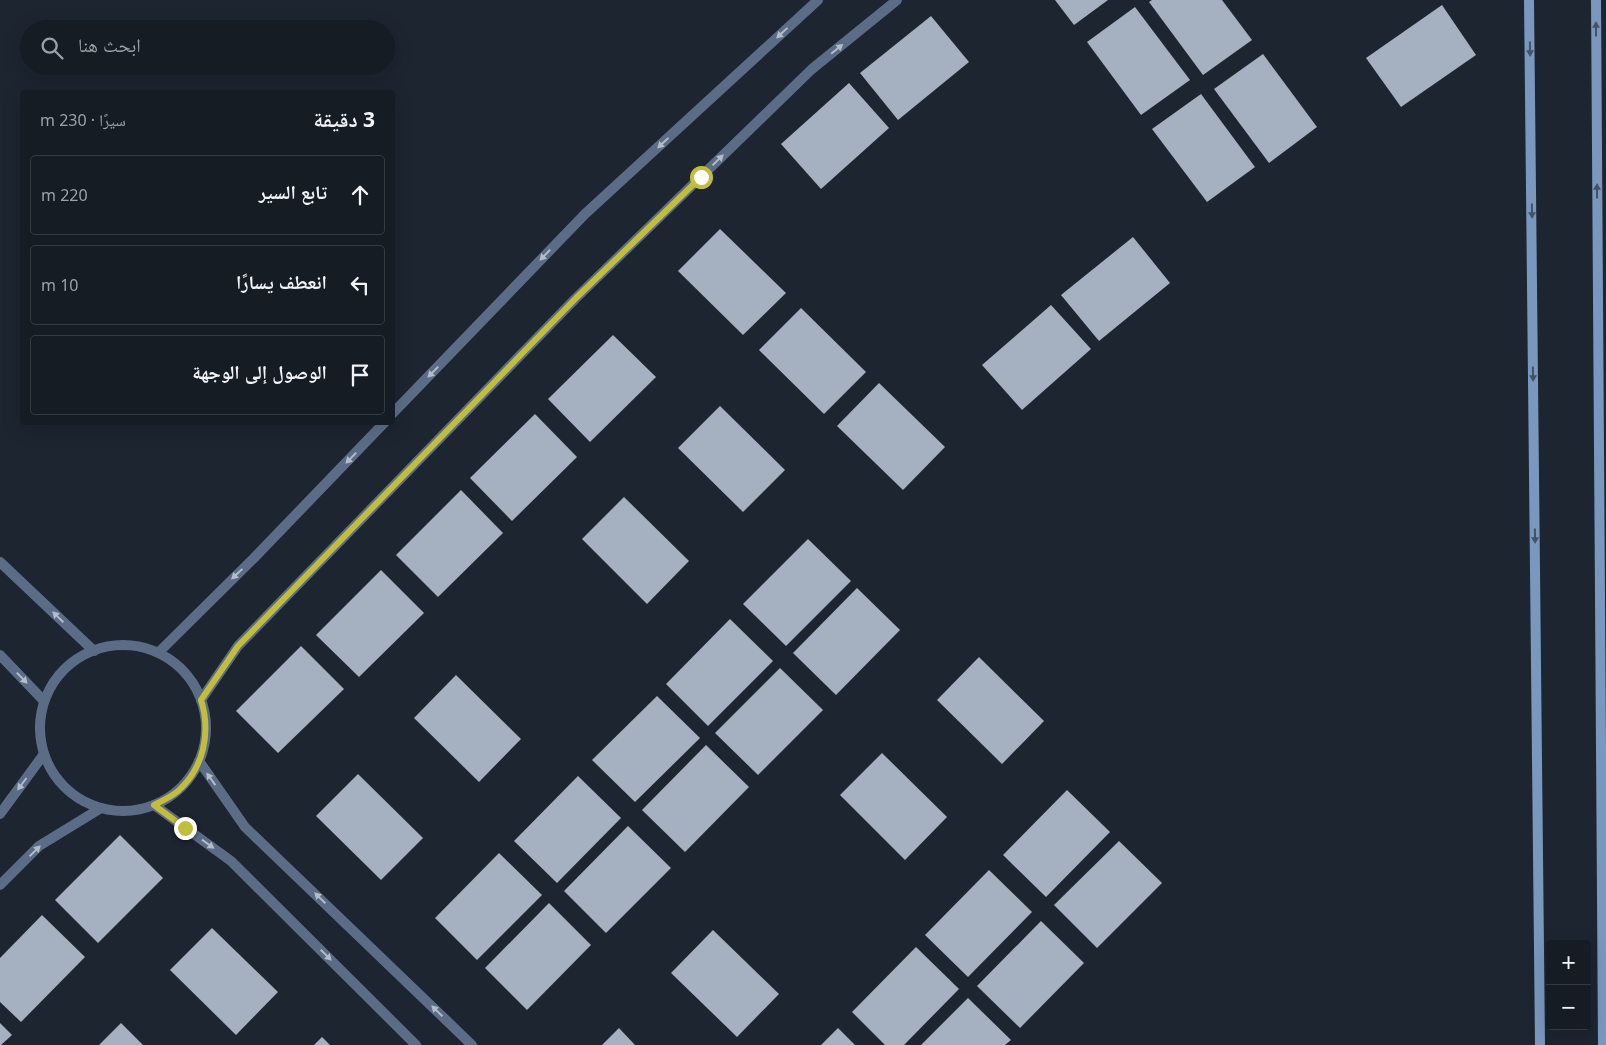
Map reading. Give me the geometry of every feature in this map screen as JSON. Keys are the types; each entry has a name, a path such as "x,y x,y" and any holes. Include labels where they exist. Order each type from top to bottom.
{"main road":[{"path":"1530,0 1540,1045"},
{"path":"1596,0 1603,1045"}],"street":[{"path":"395,411 585,214 818,0"},
{"path":"201,700 238,646 576,298 812,69 897,0"},
{"path":"158,652 254,558 382,425"},
{"path":"0,562 94,651"},
{"path":"132,645 158,652 182,668 198,691 201,700 206,717 206,736 205,745 195,770 178,791 154,805 128,811 101,808 76,796 57,778 44,754 40,727 44,701 58,677 78,658 104,647 132,645"},
{"path":"0,655 44,701"},
{"path":"0,814 44,754"},
{"path":"199,761 245,827 472,1045"},
{"path":"154,805 231,861 416,1045"},
{"path":"0,886 39,846 101,808"}],"building":[{"path":"1055,0 1108,0 1074,25"},
{"path":"1152,0 1222,0 1252,40 1203,75 1149,2"},
{"path":"1442,5 1476,55 1401,107 1366,58"},
{"path":"1135,7 1190,80 1141,115 1087,42"},
{"path":"931,16 969,62 898,120 860,73"},
{"path":"1263,54 1317,127 1269,163 1214,89"},
{"path":"849,83 889,128 821,189 781,144"},
{"path":"1201,94 1255,167 1207,202 1152,129"},
{"path":"720,229 786,293 743,335 678,271"},
{"path":"1133,237 1170,283 1099,341 1061,295"},
{"path":"1051,305 1091,349 1022,410 982,365"},
{"path":"801,308 866,372 824,414 759,350"},
{"path":"613,335 656,377 590,442 548,399"},
{"path":"879,383 945,447 903,490 837,426"},
{"path":"720,406 785,470 743,512 678,448"},
{"path":"535,414 577,457 512,521 470,478"},
{"path":"461,490 503,533 438,597 396,555"},
{"path":"624,497 689,561 647,604 582,539"},
{"path":"808,539 851,581 786,646 743,604"},
{"path":"381,570 424,613 359,677 316,635"},
{"path":"857,588 900,630 836,695 793,653"},
{"path":"730,619 773,661 708,726 666,684"},
{"path":"301,646 344,689 278,753 236,711"},
{"path":"979,657 1044,721 1002,764 937,700"},
{"path":"780,668 823,710 758,775 715,733"},
{"path":"456,675 521,739 479,782 414,718"},
{"path":"657,696 700,738 635,802 592,760"},
{"path":"706,745 749,787 685,852 642,810"},
{"path":"882,753 947,817 905,860 840,795"},
{"path":"358,774 423,838 381,880 316,816"},
{"path":"578,776 621,818 557,883 514,841"},
{"path":"1067,790 1110,832 1046,897 1003,855"},
{"path":"628,826 671,868 606,933 564,891"},
{"path":"120,835 163,878 98,943 55,900"},
{"path":"1119,841 1162,883 1097,948 1054,905"},
{"path":"499,853 542,895 477,960 435,918"},
{"path":"989,870 1032,912 968,977 925,935"},
{"path":"549,903 591,945 527,1010 485,968"},
{"path":"42,915 85,957 21,1022 0,1002 0,958"},
{"path":"1041,921 1084,963 1020,1028 977,986"},
{"path":"212,928 278,992 236,1035 170,970"},
{"path":"713,930 779,994 737,1037 671,973"},
{"path":"916,947 959,989 904,1045 885,1045 852,1012"},
{"path":"968,998 1011,1040 1005,1045 921,1045"},
{"path":"0,1023 12,1035 1,1045 0,1045"},
{"path":"121,1023 143,1045 99,1045"},
{"path":"619,1028 635,1045 602,1045"},
{"path":"838,1028 855,1045 821,1045"},
{"path":"322,1037 330,1045 314,1045"}],"route":[{"path":"185,828 154,805 178,791 195,770 205,745 206,717 201,700 238,646 576,298 701,177"}]}
